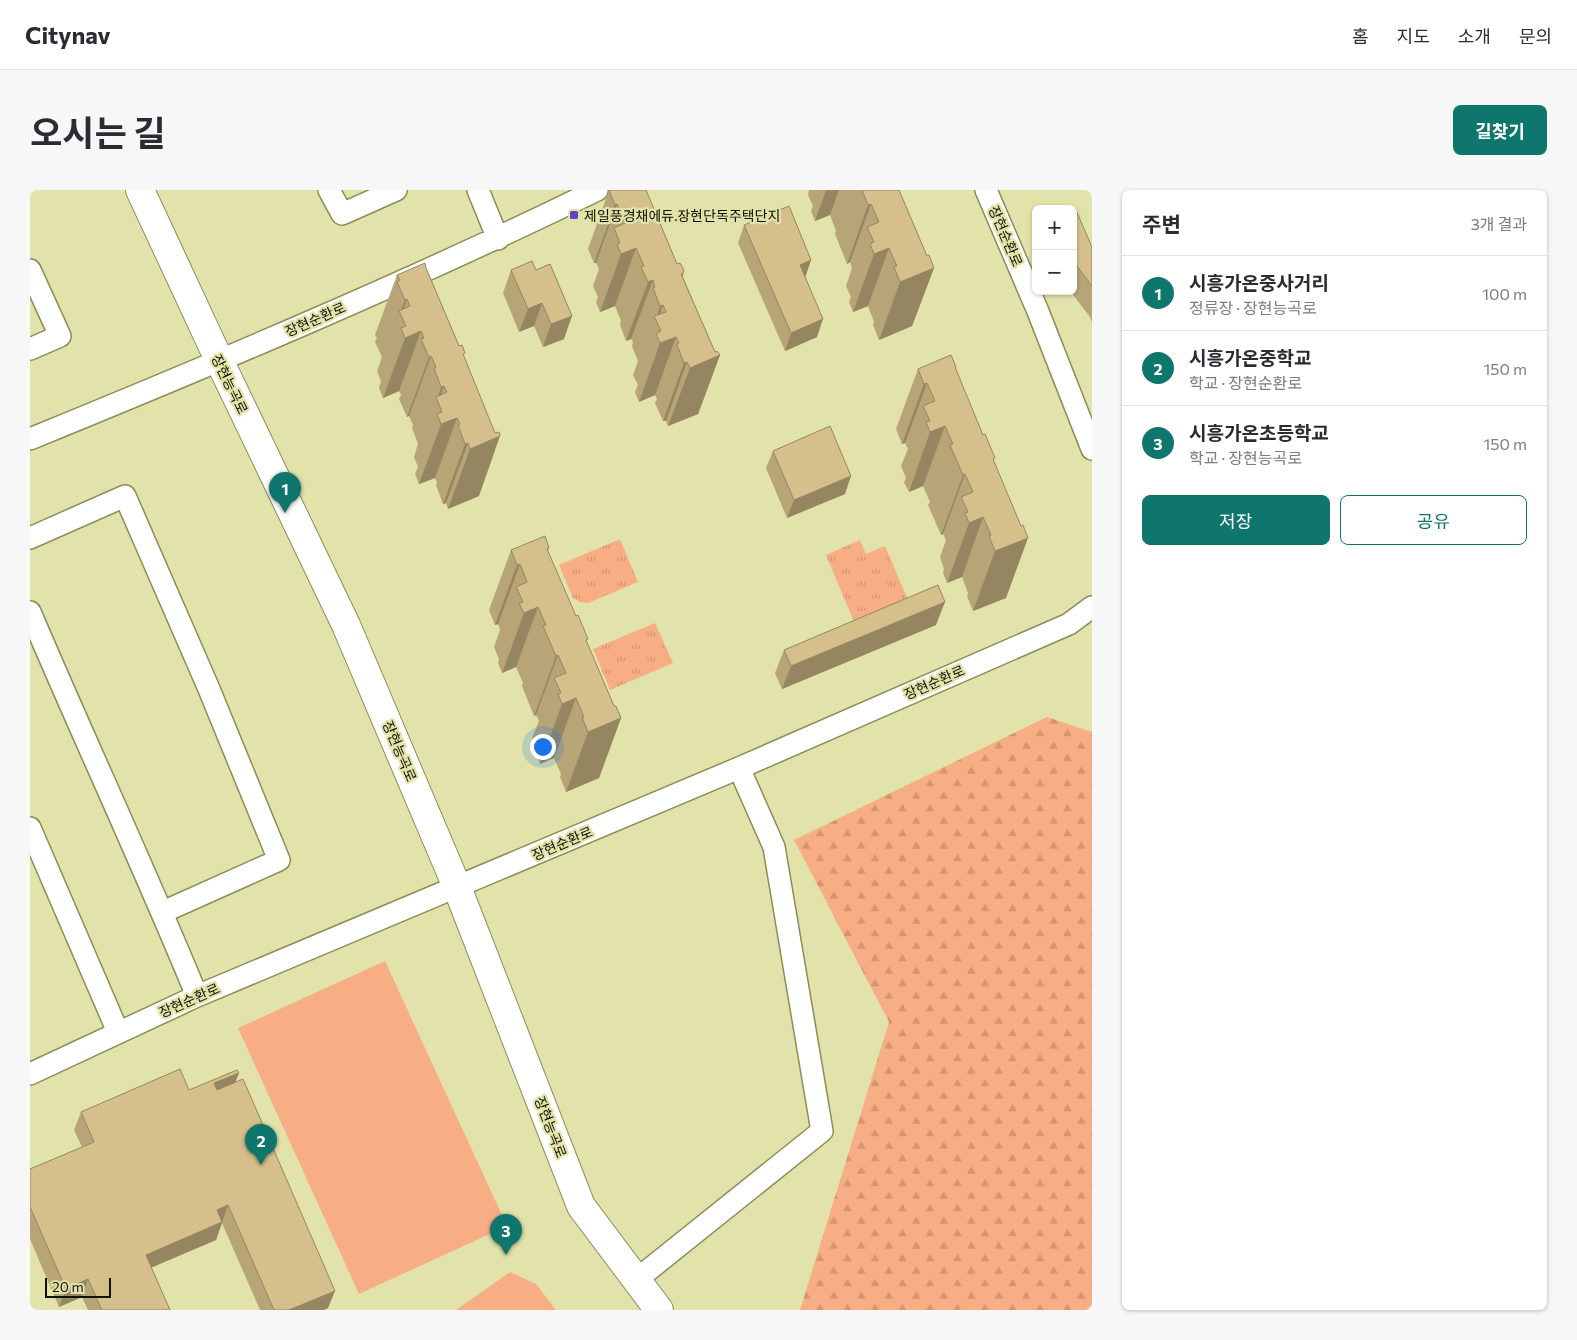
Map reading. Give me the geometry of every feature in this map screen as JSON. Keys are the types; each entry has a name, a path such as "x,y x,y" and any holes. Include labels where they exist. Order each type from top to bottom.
{"main road":[{"name":"장현능곡로","path":"140,190 346,625 458,888 581,1206 659,1310"}],"street":[{"path":"329,190 342,214 396,190"},
{"path":"478,190 498,239"},
{"name":"장현순환로","path":"30,439 220,362 498,239 596,190"},
{"name":"장현순환로","path":"986,190 1037,309 1092,449"},
{"path":"30,270 60,336 30,349"},
{"path":"30,538 125,496 205,680 279,860 162,912"},
{"name":"장현순환로","path":"30,1074 197,996 458,888 1069,624 1092,607"},
{"path":"30,612 197,996"},
{"path":"636,1280 822,1131 774,847 739,768"},
{"path":"30,828 118,1032"}],"green space":[{"path":"620,539 638,582 588,603 580,602 573,598 559,565"},
{"path":"860,540 866,554 885,546 908,600 854,622 826,555"},
{"path":"655,623 673,663 610,690 593,649"},
{"path":"1047,717 1092,732 1092,1310 800,1310 889,1022 794,840"},
{"path":"385,961 507,1226 359,1294 238,1028"},
{"path":"510,1272 536,1284 556,1310 456,1310"}],"building":[{"path":"609,190 646,190 677,264 680,263 683,268 684,272 681,274 715,352 717,351 720,355 690,368 687,362 684,363 676,337 660,343 656,334 661,331 654,316 666,312 663,305 660,306 653,288 655,287 653,280 648,282 641,267 644,266 636,248 621,254 617,244 620,243 614,228 625,223"},
{"path":"862,190 899,190 934,268 900,282 894,267 897,266 889,248 874,254 870,244 874,242 867,227 879,222 871,204 868,205"},
{"path":"789,206 811,260 800,265 823,319 791,333 744,225"},
{"path":"1077,213 1092,247 1092,286 1077,266"},
{"path":"532,261 536,270 550,264 572,316 551,324 542,303 528,309 511,270"},
{"path":"425,263 459,346 462,345 465,353 463,354 495,433 499,432 500,436 470,449 468,443 465,444 457,418 441,424 437,414 442,412 436,397 447,392 444,386 441,387 434,368 436,367 421,339 424,338 421,331 405,338 401,328 406,326 399,311 410,306 407,299 405,300 397,282 400,280 397,275"},
{"path":"951,355 983,435 985,434 995,458 993,459 1021,526 1023,525 1028,538 995,551 989,536 991,535 983,517 969,523 965,513 968,512 961,497 973,492 965,474 963,475 950,445 953,444 945,426 930,432 926,422 930,421 923,406 935,401 927,383 924,384 918,369"},
{"path":"830,426 851,476 794,500 773,451"},
{"path":"545,536 549,548 547,549 576,616 578,615 588,639 586,640 621,718 588,732 576,698 562,704 558,694 561,693 554,678 566,673 558,655 556,656 543,626 546,625 538,607 524,613 519,603 523,602 516,587 527,582 520,564 517,565 511,550"},
{"path":"938,585 945,602 791,666 784,650"},
{"path":"180,1069 189,1090 237,1070 239,1073 214,1083 217,1090 243,1079 335,1291 289,1310 274,1310 228,1205 217,1210 222,1222 146,1255 170,1310 102,1310 88,1279 66,1289 30,1207 30,1169 94,1142 81,1112"}],"place":[{"name":"제일풍경채에듀.장현단독주택단지","path":"574,215"},
{"name":"시흥가온중사거리","path":"285,513"},
{"name":"시흥가온중학교","path":"261,1165"},
{"name":"시흥가온초등학교","path":"506,1255"}]}
